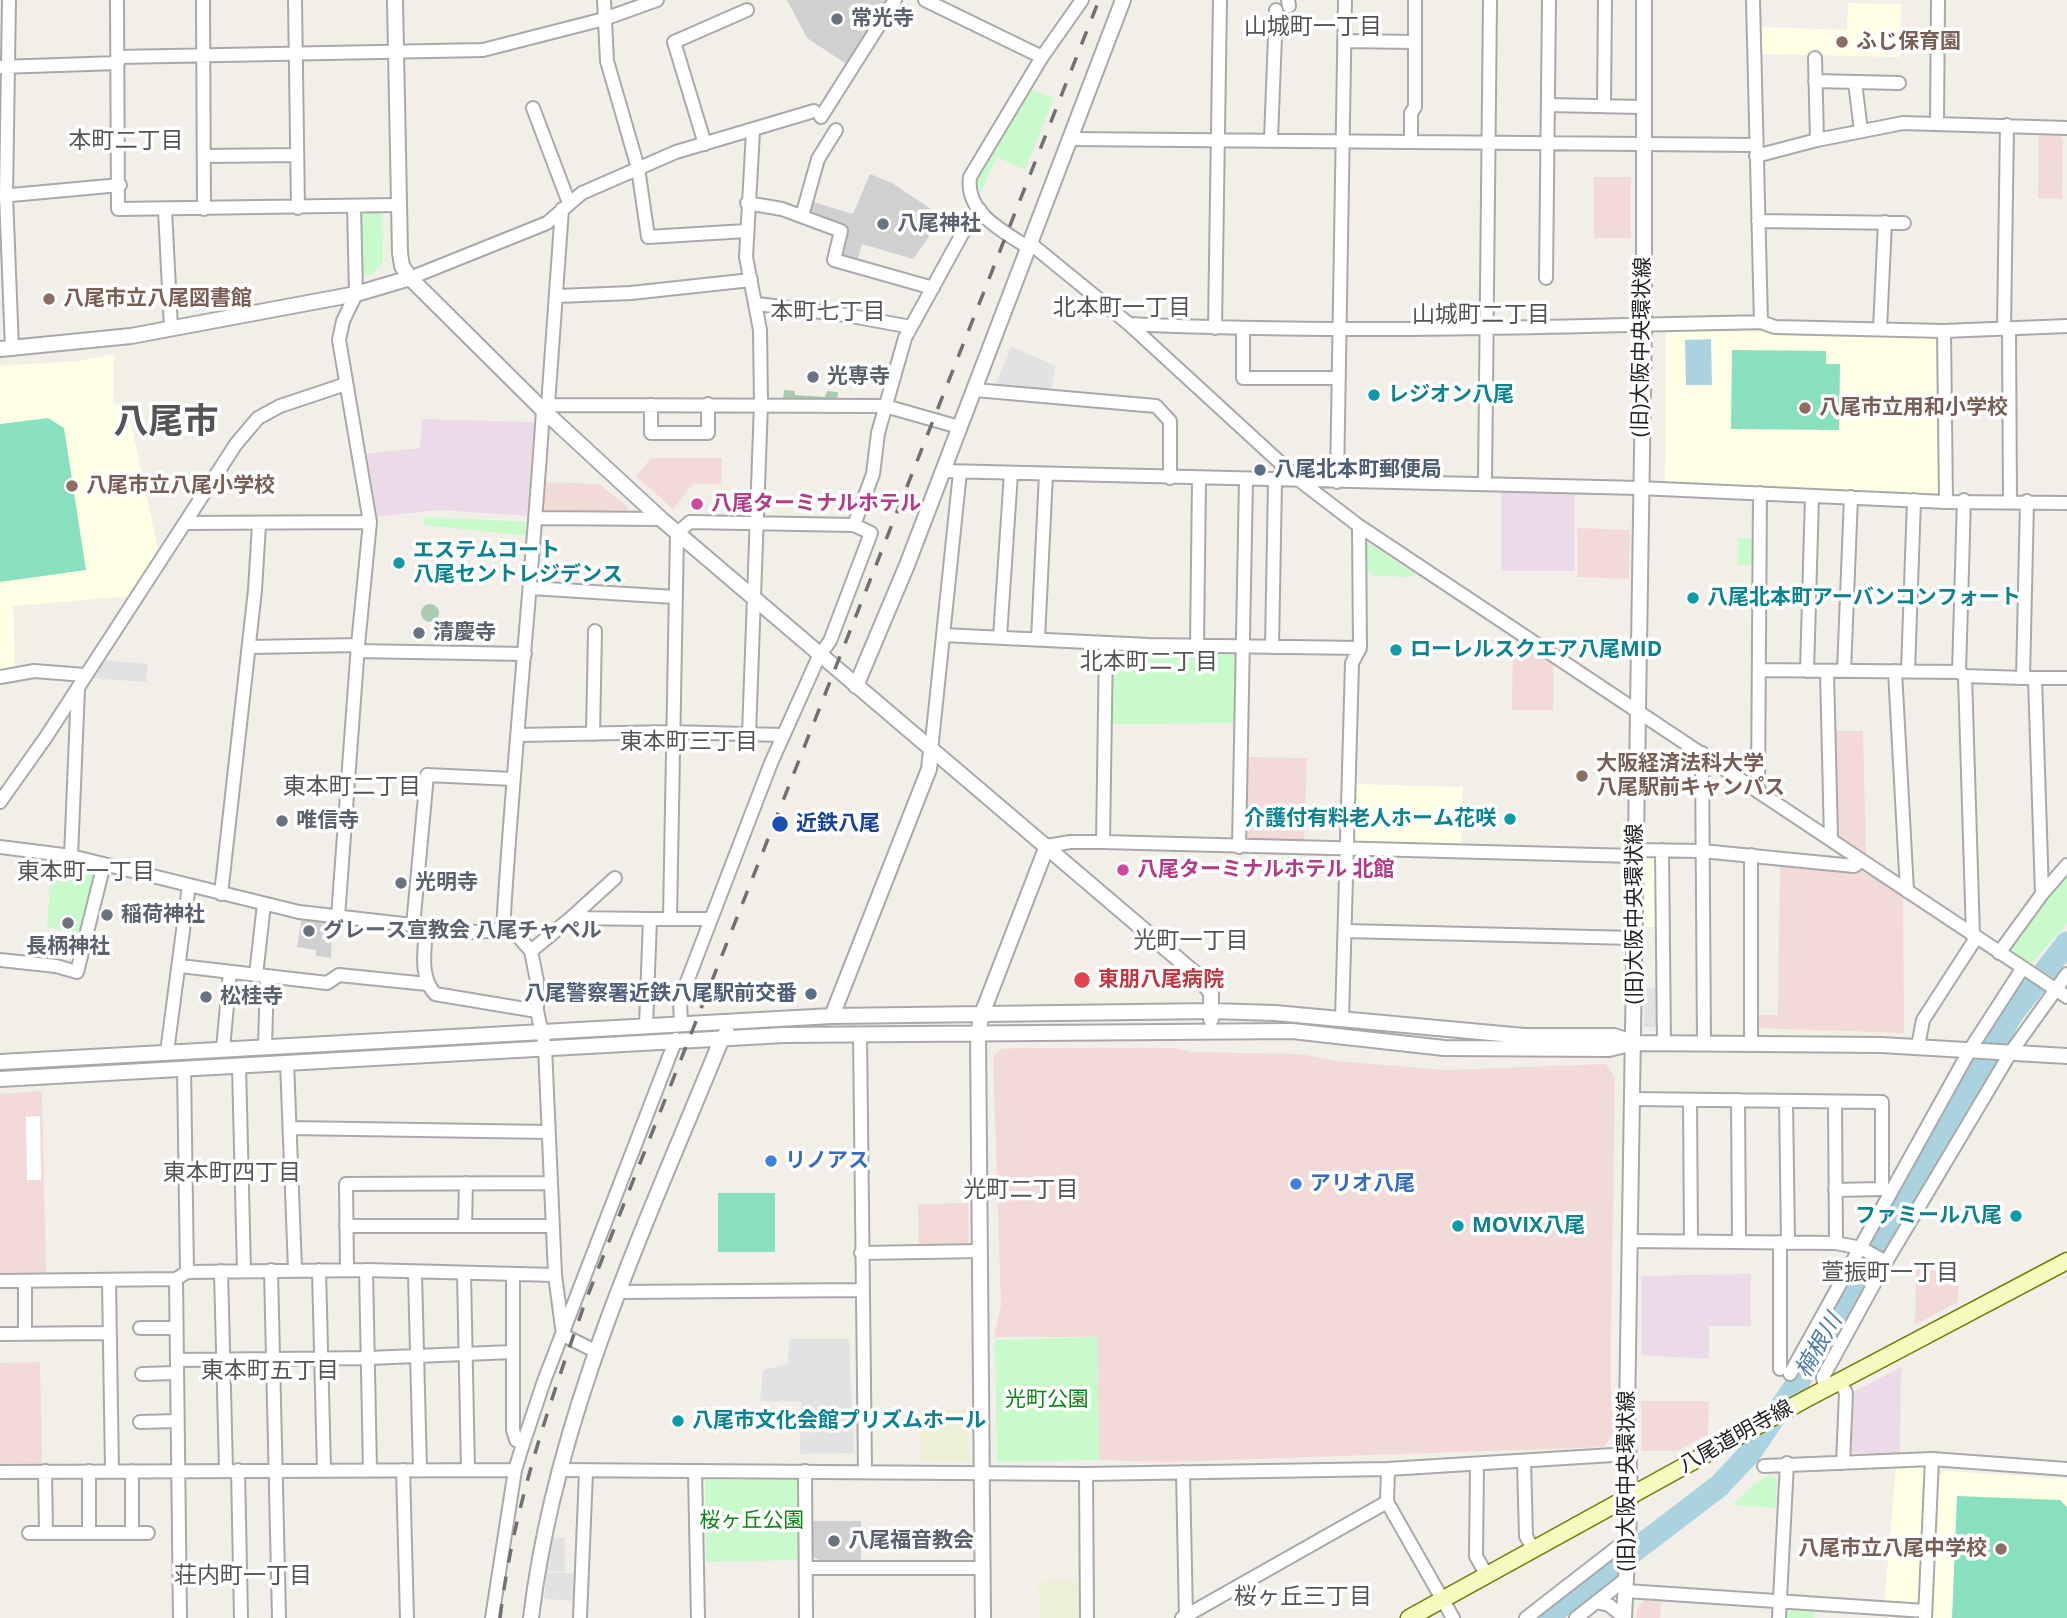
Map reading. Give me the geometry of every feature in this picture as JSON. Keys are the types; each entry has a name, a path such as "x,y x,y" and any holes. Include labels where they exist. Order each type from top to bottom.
{"main road":[{"name":"八尾道明寺線","path":"1409,1618 1806,1399 2067,1261"}],"street":[{"path":"9,0 3,196 6,349 131,336 356,294 410,278 547,223 582,193 676,152 818,114 895,0"},
{"path":"117,0 120,185 118,209 398,205"},
{"path":"203,0 201,57 204,209"},
{"path":"295,0 298,208"},
{"path":"395,0 400,253 402,266 410,278 661,519 1198,976 1211,993 1211,1030"},
{"path":"604,0 613,90 638,169 648,237 746,231"},
{"path":"5,67 295,52 483,50 604,19 657,0"},
{"path":"925,0 1042,57"},
{"path":"1082,0 1042,57 970,177 968,192 993,224 1030,246 1129,324 1299,480 1359,526 2067,997"},
{"path":"856,686 944,471 1123,0"},
{"path":"1215,328 1220,0"},
{"path":"1338,482 1345,0"},
{"path":"1411,142 1415,0"},
{"path":"1485,484 1490,0"},
{"path":"1546,278 1549,0"},
{"path":"1604,105 1605,0"},
{"name":"(旧)大阪中央環状線","path":"1624,1618 1630,1496 1627,1415 1634,1043 1639,488 1644,325 1644,0"},
{"path":"1752,0 1761,322"},
{"path":"1937,122 1938,0"},
{"path":"1271,139 1284,5"},
{"path":"705,144 674,42 747,10"},
{"path":"1344,41 1415,42"},
{"path":"1815,58 1816,140"},
{"path":"1815,81 1899,83"},
{"path":"1855,82 1861,131"},
{"path":"1548,105 1642,107"},
{"path":"503,930 535,518 566,206 533,108"},
{"path":"1069,139 1219,138 1642,145 1756,151 1903,123 2067,128"},
{"path":"2007,125 2010,501"},
{"path":"802,216 818,159 836,130"},
{"path":"749,734 761,404 757,304 746,257 753,131"},
{"path":"204,156 297,155"},
{"path":"3,196 120,185"},
{"path":"747,203 782,209 841,231 834,260 933,288"},
{"path":"338,917 357,648 370,522 338,340 343,321 356,294 354,206"},
{"path":"165,210 172,328"},
{"path":"854,525 873,474 885,407 911,327 962,234 980,210"},
{"path":"1758,221 1905,223"},
{"path":"1880,329 1885,222"},
{"path":"558,296 631,293 751,280"},
{"path":"757,304 833,313 911,327"},
{"path":"1129,324 1215,328 1339,328 1761,322 1775,327 1944,331 2067,326"},
{"path":"1243,328 1243,378 1339,377"},
{"path":"1944,331 1946,502"},
{"path":"0,802 78,688 225,461 258,418 280,406 346,384"},
{"path":"975,390 1156,406 1170,421 1170,478"},
{"path":"545,408 708,404 885,407 959,427"},
{"path":"651,405 651,433 708,433 708,404"},
{"path":"944,471 1246,481 1639,488 1946,502 1964,500 2067,503"},
{"path":"832,1016 929,769 960,472"},
{"path":"1000,637 1010,473"},
{"path":"1038,639 1046,474"},
{"path":"1197,646 1199,479"},
{"path":"1239,847 1246,481"},
{"path":"1272,648 1275,481"},
{"path":"1758,789 1760,493"},
{"path":"1807,671 1812,496"},
{"path":"1844,671 1850,497"},
{"path":"1907,891 1901,671 1914,500"},
{"path":"1918,1046 1923,1020 1975,937 1962,674 1964,500"},
{"path":"2027,501 2029,678 2042,894"},
{"path":"535,518 661,519"},
{"path":"185,523 259,525 370,522"},
{"path":"670,918 677,533 690,523 854,525 871,533 830,640 819,656 782,736 710,919 680,1000 681,1024"},
{"path":"221,894 249,647 259,525"},
{"path":"1342,1019 1352,663 1360,649 1359,526"},
{"path":"531,588 674,597"},
{"path":"593,734 595,631"},
{"path":"943,635 1105,644 1360,649"},
{"path":"1103,842 1105,644"},
{"path":"249,647 525,654"},
{"path":"1759,670 1901,671 2067,678"},
{"path":"0,677 34,671 85,675"},
{"path":"1827,671 1831,839"},
{"path":"71,856 78,688"},
{"path":"519,735 672,732 782,736"},
{"path":"1702,753 1704,1043"},
{"path":"513,779 428,775 420,927 424,970 427,984 435,994 537,1011"},
{"path":"1047,846 1070,842 1103,842 1348,850 1635,853 1662,850 1751,855 1854,866 1861,861"},
{"path":"983,1618 978,1033 982,1014 1047,846"},
{"path":"0,847 71,856 264,904 338,917 472,932 503,930 517,934 531,951 537,981 537,1011 545,1047 555,1275 563,1335"},
{"path":"1662,850 1664,1043"},
{"path":"1751,855 1751,1043"},
{"path":"0,960 56,966 76,972 104,864"},
{"path":"1999,953 2067,865"},
{"path":"531,951 615,878"},
{"path":"167,1052 189,885"},
{"path":"264,904 261,975 265,1046"},
{"path":"571,918 710,919"},
{"path":"646,1026 650,919"},
{"path":"1345,931 1634,938"},
{"path":"180,966 327,983 339,975 427,984"},
{"path":"1786,1101 1785,1372 1861,1248 1973,1048 2022,969"},
{"path":"223,1049 230,972"},
{"path":"1843,1463 1846,1393 1823,1377 2008,1051 2067,974"},
{"path":"0,1062 832,1016 1211,1011 1342,1019 1524,1036 1614,1036 1634,1043"},
{"path":"531,1618 559,1470 597,1352 722,1038 741,1021"},
{"path":"0,1079 676,1039 860,1034 1292,1031 1453,1048 1609,1049 1634,1043 1751,1043 1973,1048 2067,1055"},
{"path":"860,1034 865,1471"},
{"path":"492,1618 515,1470 523,1444 676,1039"},
{"path":"287,1062 295,1269"},
{"path":"239,1065 244,1271"},
{"path":"180,1618 176,1328 182,1276 184,1068"},
{"path":"1633,1099 1882,1102 1882,1189 1835,1190"},
{"path":"1690,1100 1690,1241"},
{"path":"1738,1100 1739,1242"},
{"path":"1835,1101 1836,1243"},
{"path":"291,1128 548,1132"},
{"path":"465,1226 466,1183"},
{"path":"347,1270 346,1184 550,1183"},
{"path":"346,1226 552,1226"},
{"path":"1630,1241 1836,1243 1861,1248 1886,1262"},
{"path":"861,1253 980,1251"},
{"path":"0,1281 109,1281 295,1269 555,1275"},
{"path":"271,1270 279,1618"},
{"path":"319,1270 324,1470"},
{"path":"366,1270 370,1470"},
{"path":"221,1272 223,1359 241,1618"},
{"path":"415,1273 421,1470"},
{"path":"464,1274 468,1470"},
{"path":"513,1275 513,1430 516,1440 523,1444"},
{"path":"109,1281 112,1471"},
{"path":"25,1282 25,1334"},
{"path":"620,1292 862,1290"},
{"path":"141,1328 176,1328"},
{"path":"0,1334 108,1333"},
{"path":"563,1335 597,1352"},
{"path":"177,1360 369,1358 512,1352"},
{"path":"142,1374 177,1373"},
{"path":"140,1422 178,1421"},
{"path":"559,1470 982,1471 1086,1474 1388,1469 1629,1454"},
{"path":"1576,1618 1626,1584 1780,1600 1820,1612 1925,1614 1932,1459"},
{"path":"1764,1466 1787,1462 1843,1463 1932,1459 2067,1469"},
{"path":"1524,1461 1526,1536 1533,1549"},
{"path":"1779,1618 1787,1462"},
{"path":"1477,1465 1476,1556 1486,1574"},
{"path":"1388,1469 1387,1502 1453,1618"},
{"path":"403,1470 407,1618"},
{"path":"0,1472 515,1470"},
{"path":"45,1471 46,1532"},
{"path":"89,1471 89,1532"},
{"path":"132,1471 132,1533"},
{"path":"695,1471 698,1618"},
{"path":"805,1471 806,1618"},
{"path":"580,1618 586,1472"},
{"path":"1183,1472 1185,1617 1387,1502"},
{"path":"1086,1474 1087,1618"},
{"path":"29,1533 148,1533"},
{"path":"1526,1618 1629,1538"},
{"path":"806,1568 982,1568"},
{"path":"1596,1602 1609,1605 1624,1618"}],"shaded area":[{"name":"常光寺","path":"787,0 888,0 848,65 807,38"},
{"path":"1848,3 1901,4 1900,57 1759,54 1760,27 1847,30"},
{"path":"2039,132 2057,132 2063,140 2062,199 2038,198"},
{"name":"八尾神社","path":"870,174 892,183 943,217 913,259 862,244 857,261 839,255 843,230 806,215 810,201 853,214"},
{"path":"1594,177 1631,177 1631,238 1594,238"},
{"name":"八尾市立用和小学校","path":"1666,331 1942,334 1945,494 1665,482"},
{"path":"1011,346 1055,366 1051,391 995,385"},
{"name":"八尾市立八尾小学校","path":"114,354 113,401 130,418 159,554 131,596 13,606 15,670 0,673 0,366 79,361"},
{"path":"784,390 795,391 795,395 825,397 827,391 838,392 837,402 783,400"},
{"path":"422,419 533,422 540,428 531,516 439,510 374,517 363,454 420,448"},
{"path":"651,458 722,458 721,484 693,484 673,509 636,476"},
{"path":"544,482 599,484 629,508 622,516 546,515 541,510"},
{"path":"1501,489 1575,490 1575,571 1501,571"},
{"path":"1577,528 1630,530 1629,579 1577,577"},
{"path":"430,604 436,607 439,613 436,619 430,622 424,619 421,613 424,607"},
{"path":"1513,639 1553,661 1553,710 1512,710"},
{"path":"99,660 148,664 146,682 91,678"},
{"path":"1831,731 1863,731 1866,856 1834,835"},
{"path":"1246,757 1307,758 1304,843 1252,842 1243,836"},
{"path":"1356,784 1463,787 1461,847 1361,845 1355,839"},
{"path":"1648,857 1659,857 1659,927 1644,927 1644,860"},
{"path":"1780,863 1862,869 1903,896 1904,1033 1757,1028 1756,1015 1778,1015"},
{"path":"302,917 332,921 331,958 316,956 316,950 297,947"},
{"path":"1644,988 1660,988 1660,1027 1644,1027"},
{"path":"1175,1048 1192,1052 1300,1054 1336,1061 1446,1070 1606,1064 1615,1077 1611,1402 1616,1429 1604,1447 1168,1462 1099,1460 1097,1337 994,1337 1001,1305 993,1056 1002,1049"},
{"path":"42,1091 46,1275 0,1275 0,1094"},
{"path":"968,1203 969,1241 964,1246 919,1247 918,1204"},
{"path":"1916,1270 1958,1271 1958,1302 1915,1325"},
{"path":"1751,1274 1751,1326 1705,1326 1709,1327 1709,1359 1641,1355 1641,1276"},
{"path":"789,1339 849,1339 854,1453 800,1454 801,1402 760,1401 763,1370 788,1364"},
{"path":"40,1362 42,1464 0,1465 0,1363"},
{"path":"1901,1367 1900,1454 1850,1453 1850,1394"},
{"path":"1641,1401 1709,1401 1708,1434 1678,1451 1641,1451"},
{"path":"919,1409 968,1410 969,1461 920,1461"},
{"path":"1921,1466 1926,1470 1919,1602 1913,1608 1884,1605 1896,1467"},
{"name":"八尾市立八尾中学校","path":"1945,1471 2067,1479 2067,1618 1933,1618 1939,1475"},
{"path":"812,1521 861,1521 861,1563 827,1563 813,1557"},
{"path":"565,1537 565,1572 547,1571 553,1538"},
{"path":"547,1572 577,1574 577,1601 544,1599"},
{"path":"1078,1581 1079,1618 1039,1618 1038,1582"},
{"path":"1645,1600 1661,1601 1660,1618 1636,1618 1637,1609"}],"green space":[{"path":"1028,88 1054,98 1025,170 997,157 981,192 975,181"},
{"path":"364,211 382,211 383,262 374,273 361,278 360,216"},
{"path":"1732,350 1826,351 1826,364 1840,364 1839,430 1731,429"},
{"path":"48,418 64,428 86,570 0,582 0,424"},
{"path":"425,517 530,522 529,536 424,525"},
{"path":"1738,538 1752,538 1752,565 1738,565"},
{"path":"1368,543 1414,573 1412,577 1374,576 1365,570 1363,546"},
{"path":"1113,651 1233,652 1236,654 1236,723 1111,724"},
{"path":"52,860 97,869 85,934 47,927"},
{"path":"2067,876 2067,924 2030,965 2011,954 2009,947"},
{"path":"718,1193 775,1193 775,1252 718,1252"},
{"name":"光町公園","path":"1097,1337 1099,1460 997,1462 995,1340"},
{"path":"1771,1475 1777,1478 1776,1508 1732,1505 1755,1483"},
{"name":"桜ヶ丘公園","path":"705,1480 798,1480 799,1560 706,1562"},
{"name":"八尾市立八尾中学校","path":"1957,1496 2060,1500 2067,1507 2067,1618 1952,1618"},
{"path":"1790,1610 1815,1612 1814,1618 1786,1618"}],"water":[{"path":"1711,339 1712,385 1686,385 1685,340"}],"pier":[{"path":"40,1116 41,1180 27,1180 26,1117"}],"waterway":[{"name":"楠根川","path":"1546,1618 1719,1486 1749,1454 1799,1381 2012,1014 2067,943"}],"railway":[{"path":"500,1618 523,1497 546,1418 586,1300 1099,0"}],"place":[{"name":"常光寺","path":"837,19"},
{"name":"ふじ保育園","path":"1842,42"},
{"name":"八尾神社","path":"883,224"},
{"name":"八尾市立八尾図書館","path":"49,299"},
{"name":"光専寺","path":"813,377"},
{"name":"レジオン八尾","path":"1374,395"},
{"name":"八尾市立用和小学校","path":"1805,408"},
{"name":"八尾北本町郵便局","path":"1260,470"},
{"name":"八尾市立八尾小学校","path":"72,486"},
{"name":"八尾ターミナルホテル","path":"697,504"},
{"name":"エステムコート 八尾セントレジデンス","path":"399,563"},
{"name":"八尾北本町アーバンコンフォート","path":"1693,598"},
{"name":"清慶寺","path":"419,633"},
{"name":"ローレルスクエア八尾MID","path":"1396,650"},
{"name":"大阪経済法科大学 八尾駅前キャンパス","path":"1582,776"},
{"name":"介護付有料老人ホーム花咲","path":"1510,819"},
{"name":"唯信寺","path":"282,821"},
{"name":"近鉄八尾","path":"780,824"},
{"name":"八尾ターミナルホテル 北館","path":"1123,870"},
{"name":"光明寺","path":"401,883"},
{"name":"稲荷神社","path":"107,915"},
{"name":"長柄神社","path":"68,923"},
{"name":"グレース宣教会 八尾チャペル","path":"309,931"},
{"name":"東朋八尾病院","path":"1082,980"},
{"name":"八尾警察署近鉄八尾駅前交番","path":"811,994"},
{"name":"松桂寺","path":"206,997"},
{"name":"リノアス","path":"771,1161"},
{"name":"アリオ八尾","path":"1296,1184"},
{"name":"ファミール八尾","path":"2016,1216"},
{"name":"MOVIX八尾","path":"1458,1226"},
{"name":"八尾市文化会館プリズムホール","path":"678,1421"},
{"name":"八尾福音教会","path":"834,1541"},
{"name":"八尾市立八尾中学校","path":"2001,1549"}],"district":[{"name":"山城町一丁目","path":"1313,27"},
{"name":"本町二丁目","path":"126,141"},
{"name":"北本町一丁目","path":"1122,308"},
{"name":"本町七丁目","path":"828,312"},
{"name":"山城町二丁目","path":"1481,315"},
{"name":"八尾市","path":"166,423"},
{"name":"北本町二丁目","path":"1149,662"},
{"name":"東本町三丁目","path":"689,742"},
{"name":"東本町二丁目","path":"352,787"},
{"name":"東本町一丁目","path":"86,872"},
{"name":"光町一丁目","path":"1191,941"},
{"name":"東本町四丁目","path":"232,1173"},
{"name":"光町二丁目","path":"1021,1190"},
{"name":"萱振町一丁目","path":"1890,1273"},
{"name":"東本町五丁目","path":"270,1371"},
{"name":"荘内町一丁目","path":"243,1576"},
{"name":"桜ヶ丘三丁目","path":"1303,1597"}]}
